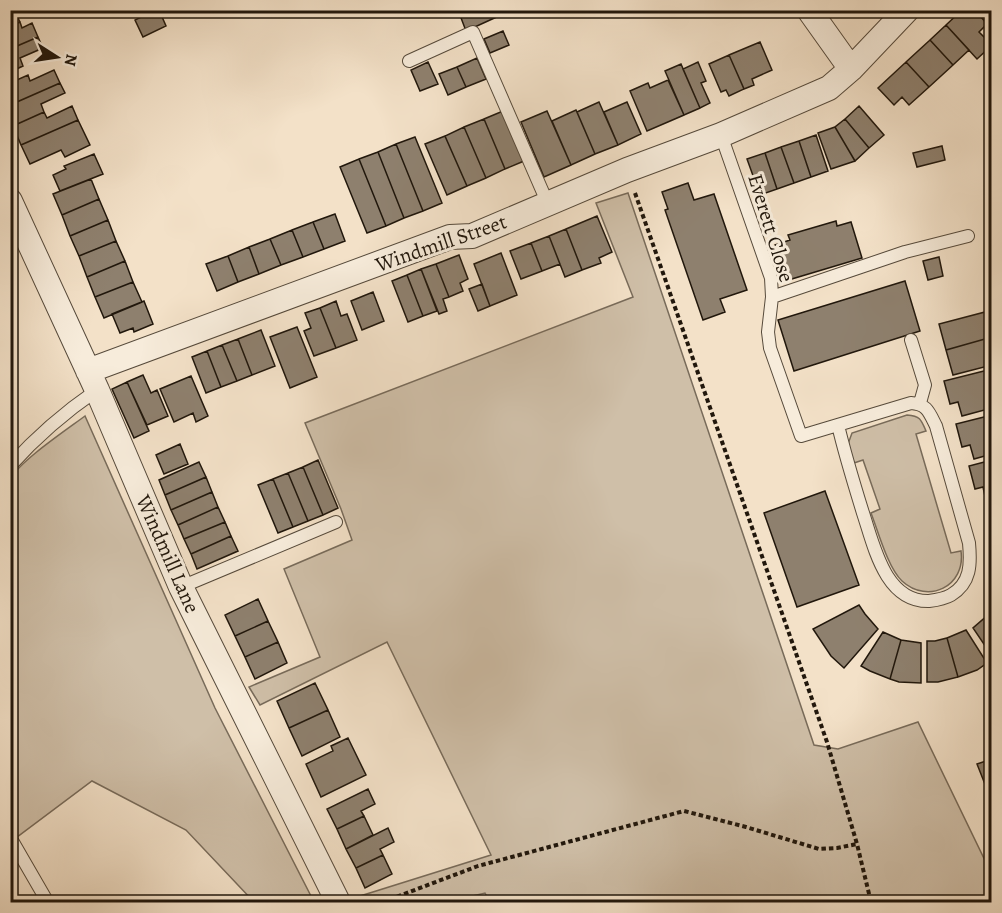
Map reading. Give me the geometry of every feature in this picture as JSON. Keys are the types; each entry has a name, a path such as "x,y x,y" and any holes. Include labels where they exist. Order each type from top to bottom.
{"street":[{"path":"809,10 851,69"},
{"name":"Windmill Street","path":"92,380 450,237 472,236 627,170 721,135 829,88 851,69 907,10"},
{"name":"Windmill Lane","path":"10,201 92,380 181,587 338,903"}],"lane":[{"path":"410,61 473,32 548,204"},
{"name":"Everett Close","path":"721,135 771,278 772,297 768,320 770,348 801,436 838,425"},
{"path":"772,297 905,252 968,236"},
{"path":"911,340 925,385 920,403"},
{"path":"10,466 70,409 92,380"},
{"path":"910,403 920,403 928,410 936,426 969,543 971,558 970,571 962,584 946,598 920,601 908,597 898,590 882,567 849,469 838,425 910,403"},
{"path":"181,587 336,522"},
{"path":"10,837 47,901 52,903"}],"path":[{"path":"627,170 827,742 857,844 871,903"},
{"path":"383,903 478,866 684,812 746,827 819,849 857,844"}],"shaded area":[{"path":"628,193 814,745 838,749 918,722 991,873 991,902 490,902 485,893 447,902 360,902 357,897 491,855 387,642 260,705 249,687 320,657 284,569 352,540 305,423 633,297 596,203"},
{"path":"907,415 919,419 926,431 916,434 951,553 961,551 958,574 943,588 933,591 912,588 902,581 892,567 871,513 880,509 863,460 854,463 848,444 852,433"},
{"path":"85,416 215,708 314,902 254,902 186,830 92,781 17,837 10,823 10,518 16,515 10,483 15,472 23,464"}],"building":[{"path":"10,10 24,10 16,14 20,22 10,26"},
{"path":"159,10 166,26 143,37 135,20"},
{"path":"458,10 499,10 501,15 466,31"},
{"path":"962,10 975,10 987,24 979,32 992,45 977,59 946,25"},
{"path":"20,22 22,28 32,23 38,37 10,49 10,26"},
{"path":"946,25 969,50 953,65 930,40"},
{"path":"503,31 509,45 490,53 484,39"},
{"path":"38,37 43,48 20,58 23,66 10,72 10,49"},
{"path":"930,40 953,65 929,87 906,62"},
{"path":"760,42 772,70 752,79 754,85 744,89 729,55"},
{"path":"729,55 744,89 729,96 726,90 721,92 709,64"},
{"path":"477,58 486,79 466,87 457,67"},
{"path":"428,62 438,84 420,91 411,70"},
{"path":"698,62 706,81 701,83 710,103 700,108 683,69"},
{"path":"906,62 929,87 909,105 902,97 894,105 878,88"},
{"path":"681,64 700,108 684,115 665,71"},
{"path":"457,67 466,87 448,95 439,74"},
{"path":"54,70 60,83 10,105 10,83 28,75 30,81"},
{"path":"668,80 684,115 647,131 630,91 648,83 650,88"},
{"path":"60,83 65,93 41,104 44,112 13,126 10,120 10,105"},
{"path":"599,102 618,145 595,154 577,112"},
{"path":"627,102 641,134 618,145 604,112"},
{"path":"72,106 78,120 21,145 13,126 44,112 47,118"},
{"path":"859,106 884,135 869,148 845,119"},
{"path":"576,110 595,154 571,165 552,121"},
{"path":"503,111 524,161 505,169 484,119"},
{"path":"547,111 571,165 544,177 521,122"},
{"path":"484,119 505,169 486,178 464,127"},
{"path":"845,119 869,148 855,161 835,127"},
{"path":"78,120 90,145 65,157 61,150 30,164 21,145"},
{"path":"464,127 486,178 467,186 445,136"},
{"path":"835,127 855,161 831,169 818,133"},
{"path":"816,135 828,171 811,177 799,141"},
{"path":"445,136 467,186 447,195 425,144"},
{"path":"415,137 442,203 423,211 396,144"},
{"path":"799,141 811,177 794,183 781,147"},
{"path":"396,144 423,211 404,218 378,152"},
{"path":"942,146 945,160 917,167 913,153"},
{"path":"781,147 794,183 777,189 765,153"},
{"path":"378,152 404,218 386,226 359,159"},
{"path":"765,153 777,189 760,195 747,159"},
{"path":"94,154 103,174 60,191 53,175 66,169 64,166"},
{"path":"359,159 386,226 367,233 340,167"},
{"path":"91,179 99,199 62,215 53,194"},
{"path":"688,183 694,200 714,194 747,290 720,299 725,312 703,320 665,210 668,209 662,192"},
{"path":"99,199 108,220 70,236 62,215"},
{"path":"335,214 345,241 324,249 313,222"},
{"path":"597,216 612,252 599,258 601,263 582,270 566,229"},
{"path":"108,220 116,241 79,256 70,236"},
{"path":"836,221 837,226 851,222 862,258 785,281 775,245 790,240 788,235"},
{"path":"313,222 324,249 303,257 292,230"},
{"path":"566,229 582,270 565,277 549,236"},
{"path":"292,230 303,257 281,265 270,239"},
{"path":"549,236 560,264 542,271 531,243"},
{"path":"270,239 281,265 259,274 249,247"},
{"path":"116,241 125,261 87,277 79,256"},
{"path":"531,243 542,271 521,279 510,251"},
{"path":"249,247 259,274 238,282 228,256"},
{"path":"501,253 517,295 490,306 474,264"},
{"path":"459,255 468,279 460,283 463,291 449,297 436,264"},
{"path":"228,256 238,282 217,291 206,264"},
{"path":"939,257 943,276 928,280 923,261"},
{"path":"125,261 133,282 95,297 87,277"},
{"path":"436,264 449,297 443,299 447,311 439,314 421,269"},
{"path":"421,269 437,311 423,316 407,275"},
{"path":"407,275 423,316 408,322 392,281"},
{"path":"905,281 920,331 794,371 778,320"},
{"path":"133,282 142,302 104,318 95,297"},
{"path":"482,284 490,306 478,311 469,289"},
{"path":"373,292 384,321 362,330 351,301"},
{"path":"144,301 153,324 134,332 133,328 120,333 112,314"},
{"path":"336,301 341,316 347,314 357,340 336,348 320,308"},
{"path":"320,308 336,348 314,356 304,331 311,328 305,313"},
{"path":"985,312 992,337 946,350 939,324"},
{"path":"297,327 317,377 290,388 270,337"},
{"path":"261,330 275,366 252,375 238,339"},
{"path":"992,337 992,365 953,375 946,350"},
{"path":"238,339 252,375 237,381 222,345"},
{"path":"222,345 237,381 221,387 207,351"},
{"path":"207,351 221,387 206,393 192,357"},
{"path":"992,369 992,408 962,416 958,402 950,404 944,381"},
{"path":"143,375 151,393 157,390 168,416 147,425 127,382"},
{"path":"191,376 208,416 196,422 193,413 174,422 160,389"},
{"path":"127,382 149,431 134,438 112,389"},
{"path":"992,415 992,454 974,459 970,445 962,447 956,424"},
{"path":"180,444 188,464 164,474 156,455"},
{"path":"318,460 338,508 323,515 303,467"},
{"path":"992,460 992,499 986,501 983,487 975,489 969,466"},
{"path":"199,462 206,477 165,495 159,480"},
{"path":"303,467 323,515 308,521 288,473"},
{"path":"288,473 308,521 293,527 273,479"},
{"path":"206,477 212,492 171,510 165,495"},
{"path":"273,479 293,527 278,533 258,485"},
{"path":"825,491 859,585 797,607 764,513"},
{"path":"212,492 218,507 178,525 171,510"},
{"path":"218,507 225,522 184,539 178,525"},
{"path":"225,522 231,536 191,554 184,539"},
{"path":"231,536 238,551 197,569 191,554"},
{"path":"258,599 268,621 235,636 225,615"},
{"path":"859,605 878,629 844,668 831,656 813,629"},
{"path":"988,615 992,617 992,656 973,628"},
{"path":"268,621 278,642 245,657 235,636"},
{"path":"966,630 987,663 977,670 958,677 947,638"},
{"path":"883,632 901,640 890,679 861,666"},
{"path":"947,638 958,677 927,682 927,641"},
{"path":"901,640 921,643 921,683 899,682 890,679"},
{"path":"278,642 287,663 255,679 245,657"},
{"path":"315,683 328,710 289,728 277,701"},
{"path":"328,710 340,737 302,756 289,728"},
{"path":"348,738 366,775 321,797 306,764 333,751 331,746"},
{"path":"992,759 992,802 977,764"},
{"path":"368,789 375,804 361,811 364,816 337,829 327,809"},
{"path":"364,816 373,835 346,849 337,829"},
{"path":"388,828 394,842 380,849 383,855 356,868 346,849"},
{"path":"383,855 392,874 365,888 356,868"}]}
